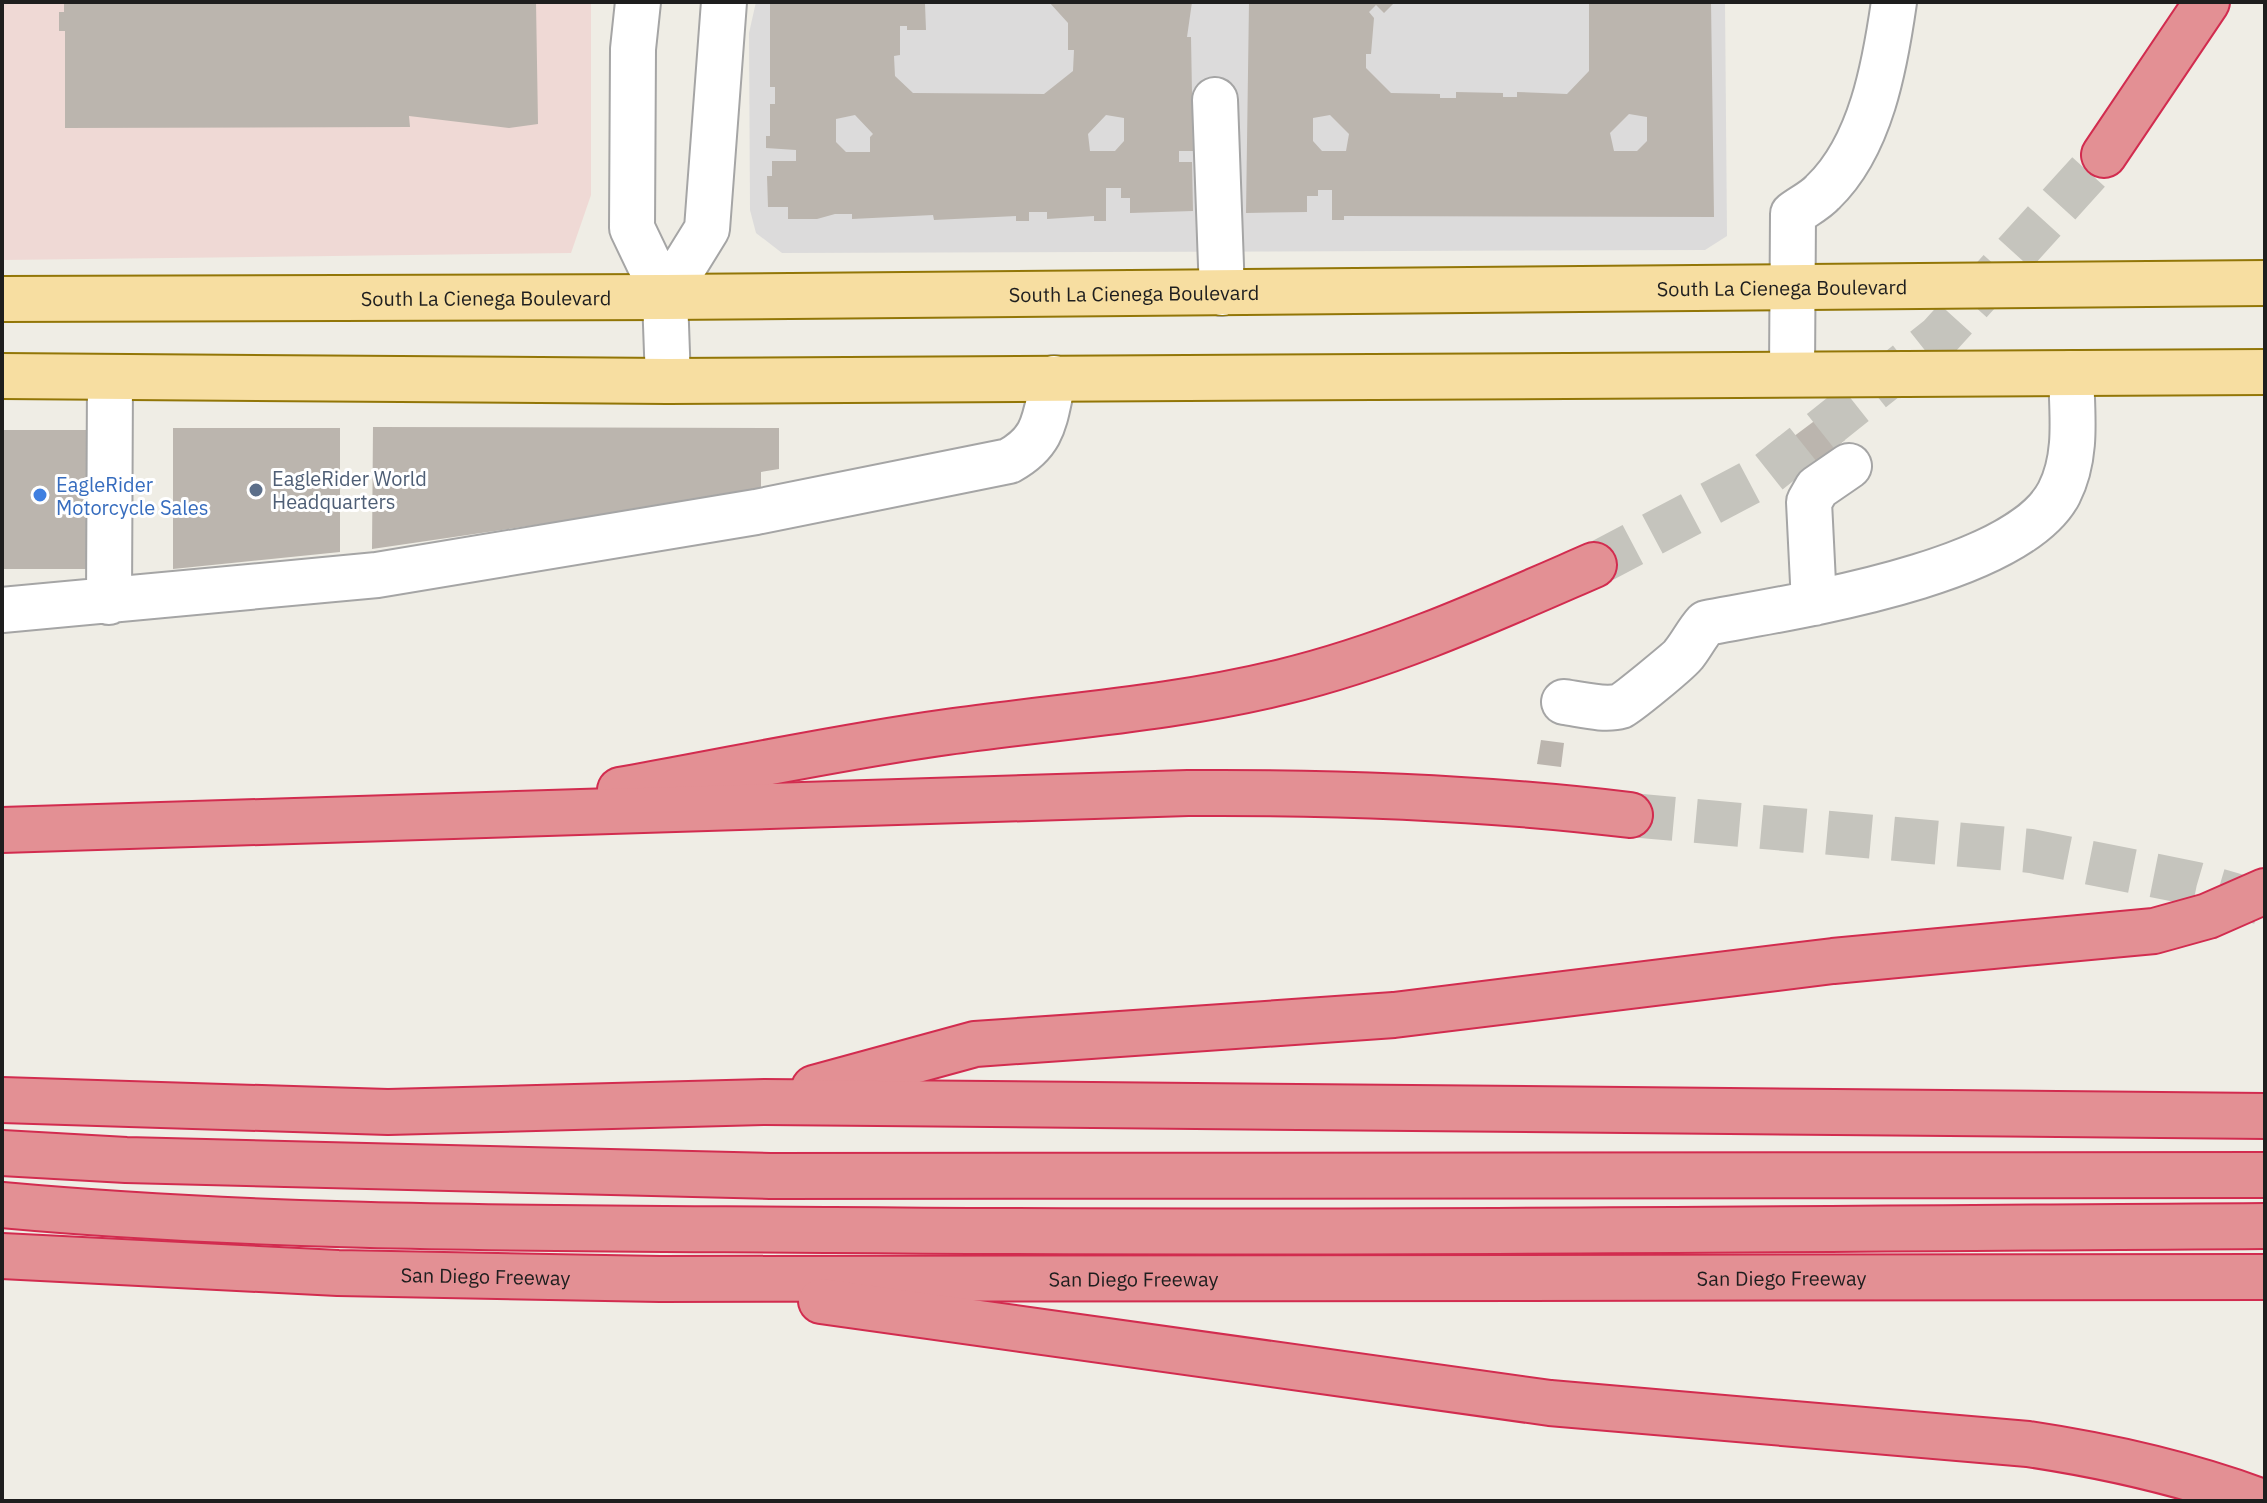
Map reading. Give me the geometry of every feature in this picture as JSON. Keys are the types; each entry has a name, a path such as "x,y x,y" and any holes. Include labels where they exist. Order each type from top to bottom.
{"highway":[{"path":"2104,155 2207,2"},
{"path":"468,818 945,732 1174,704 1284,681 1380,651 1481,614 1594,565"},
{"path":"2,830 468,818 1173,793 1330,792 1542,804 1630,815"},
{"path":"765,1102 975,1044 1394,1015 1833,961 2154,931 2208,916 2265,891"},
{"path":"2,1100 388,1112 765,1102 2265,1116"},
{"path":"2,1153 126,1160 770,1176 2265,1175"},
{"path":"2,1205 91,1213 528,1228 995,1232 1862,1231 2265,1226"},
{"name":"San Diego Freeway","path":"2,1256 338,1273 660,1279 2265,1277"},
{"path":"660,1279 1550,1403 2028,1444 2101,1455 2176,1473 2260,1501"}],"main road":[{"name":"South La Cienega Boulevard","path":"2,299 665,297 2265,283"},
{"path":"2,376 668,381 2265,372"}],"street":[{"path":"638,2 633,49 632,228 665,297 668,381"},
{"path":"665,297 707,229 724,2"},
{"path":"1792,373 1793,214 1823,193 1856,144 1881,75 1894,2"},
{"path":"1215,100 1222,293"},
{"path":"1564,702 1620,706 1636,697 1651,679 1684,655 1691,639 1706,623 1867,592 1979,554 2015,537 2041,518 2059,493 2070,461 2071,373"},
{"path":"109,602 110,377"},
{"path":"2,610 377,575 756,512 1009,461 1031,449 1041,430 1054,378"},
{"path":"1814,603 1809,502 1817,488 1849,466"}],"shaded area":[{"path":"2,2 591,2 591,195 571,253 2,260"},
{"path":"756,2 1725,2 1727,236 1705,250 782,253 756,233 750,210 749,33"}],"building":[{"path":"64,2 536,2 538,124 509,128 409,116 410,127 65,128 65,31 59,31 59,12 64,12"},
{"path":"770,2 925,4 926,30 907,30 907,26 900,26 900,55 894,56 895,76 913,93 1044,94 1073,71 1074,50 1068,50 1068,23 1049,2 1192,2 1187,37 1191,37 1193,151 1179,151 1179,162 1192,162 1193,211 1130,213 1130,198 1121,198 1121,188 1106,188 1106,221 1094,221 1094,216 1047,219 1047,212 1029,212 1029,221 1016,221 1016,216 934,220 933,215 852,219 852,214 788,219 788,207 768,207 767,176 772,176 772,161 796,161 796,150 766,148 766,136 770,136 770,104 775,104 775,87 770,87","holes":["855,115 873,134 870,137 870,152 846,152 836,142 836,119","1106,115 1124,118 1124,141 1115,151 1090,151 1088,134"]},
{"path":"1249,2 1395,2 1384,13 1376,5 1369,12 1374,18 1371,54 1366,54 1366,68 1391,93 1440,94 1440,98 1456,98 1456,92 1503,93 1503,97 1517,97 1517,92 1567,94 1589,71 1589,2 1711,2 1714,217 1344,216 1344,220 1332,220 1332,190 1318,190 1318,196 1307,196 1307,212 1246,213","holes":["1629,114 1647,117 1647,141 1637,151 1614,151 1610,133","1330,115 1349,134 1346,151 1322,151 1313,141 1313,118"]},
{"path":"1825,413 1845,440 1785,485 1765,458"},
{"path":"373,427 779,428 779,469 761,472 761,491 754,493 372,549"},
{"name":"EagleRider World Headquarters","path":"173,428 340,428 340,552 173,569"},
{"path":"2,430 88,430 88,569 2,569"},
{"path":"1541,740 1564,743 1561,767 1537,764"}],"tunnel":[{"path":"1594,565 1768,473 1939,337 2104,155"},
{"path":"1630,815 2031,851 2197,884 2265,904"}],"place":[{"name":"EagleRider World Headquarters","path":"256,490"},
{"name":"EagleRider Motorcycle Sales","path":"40,495"}]}
